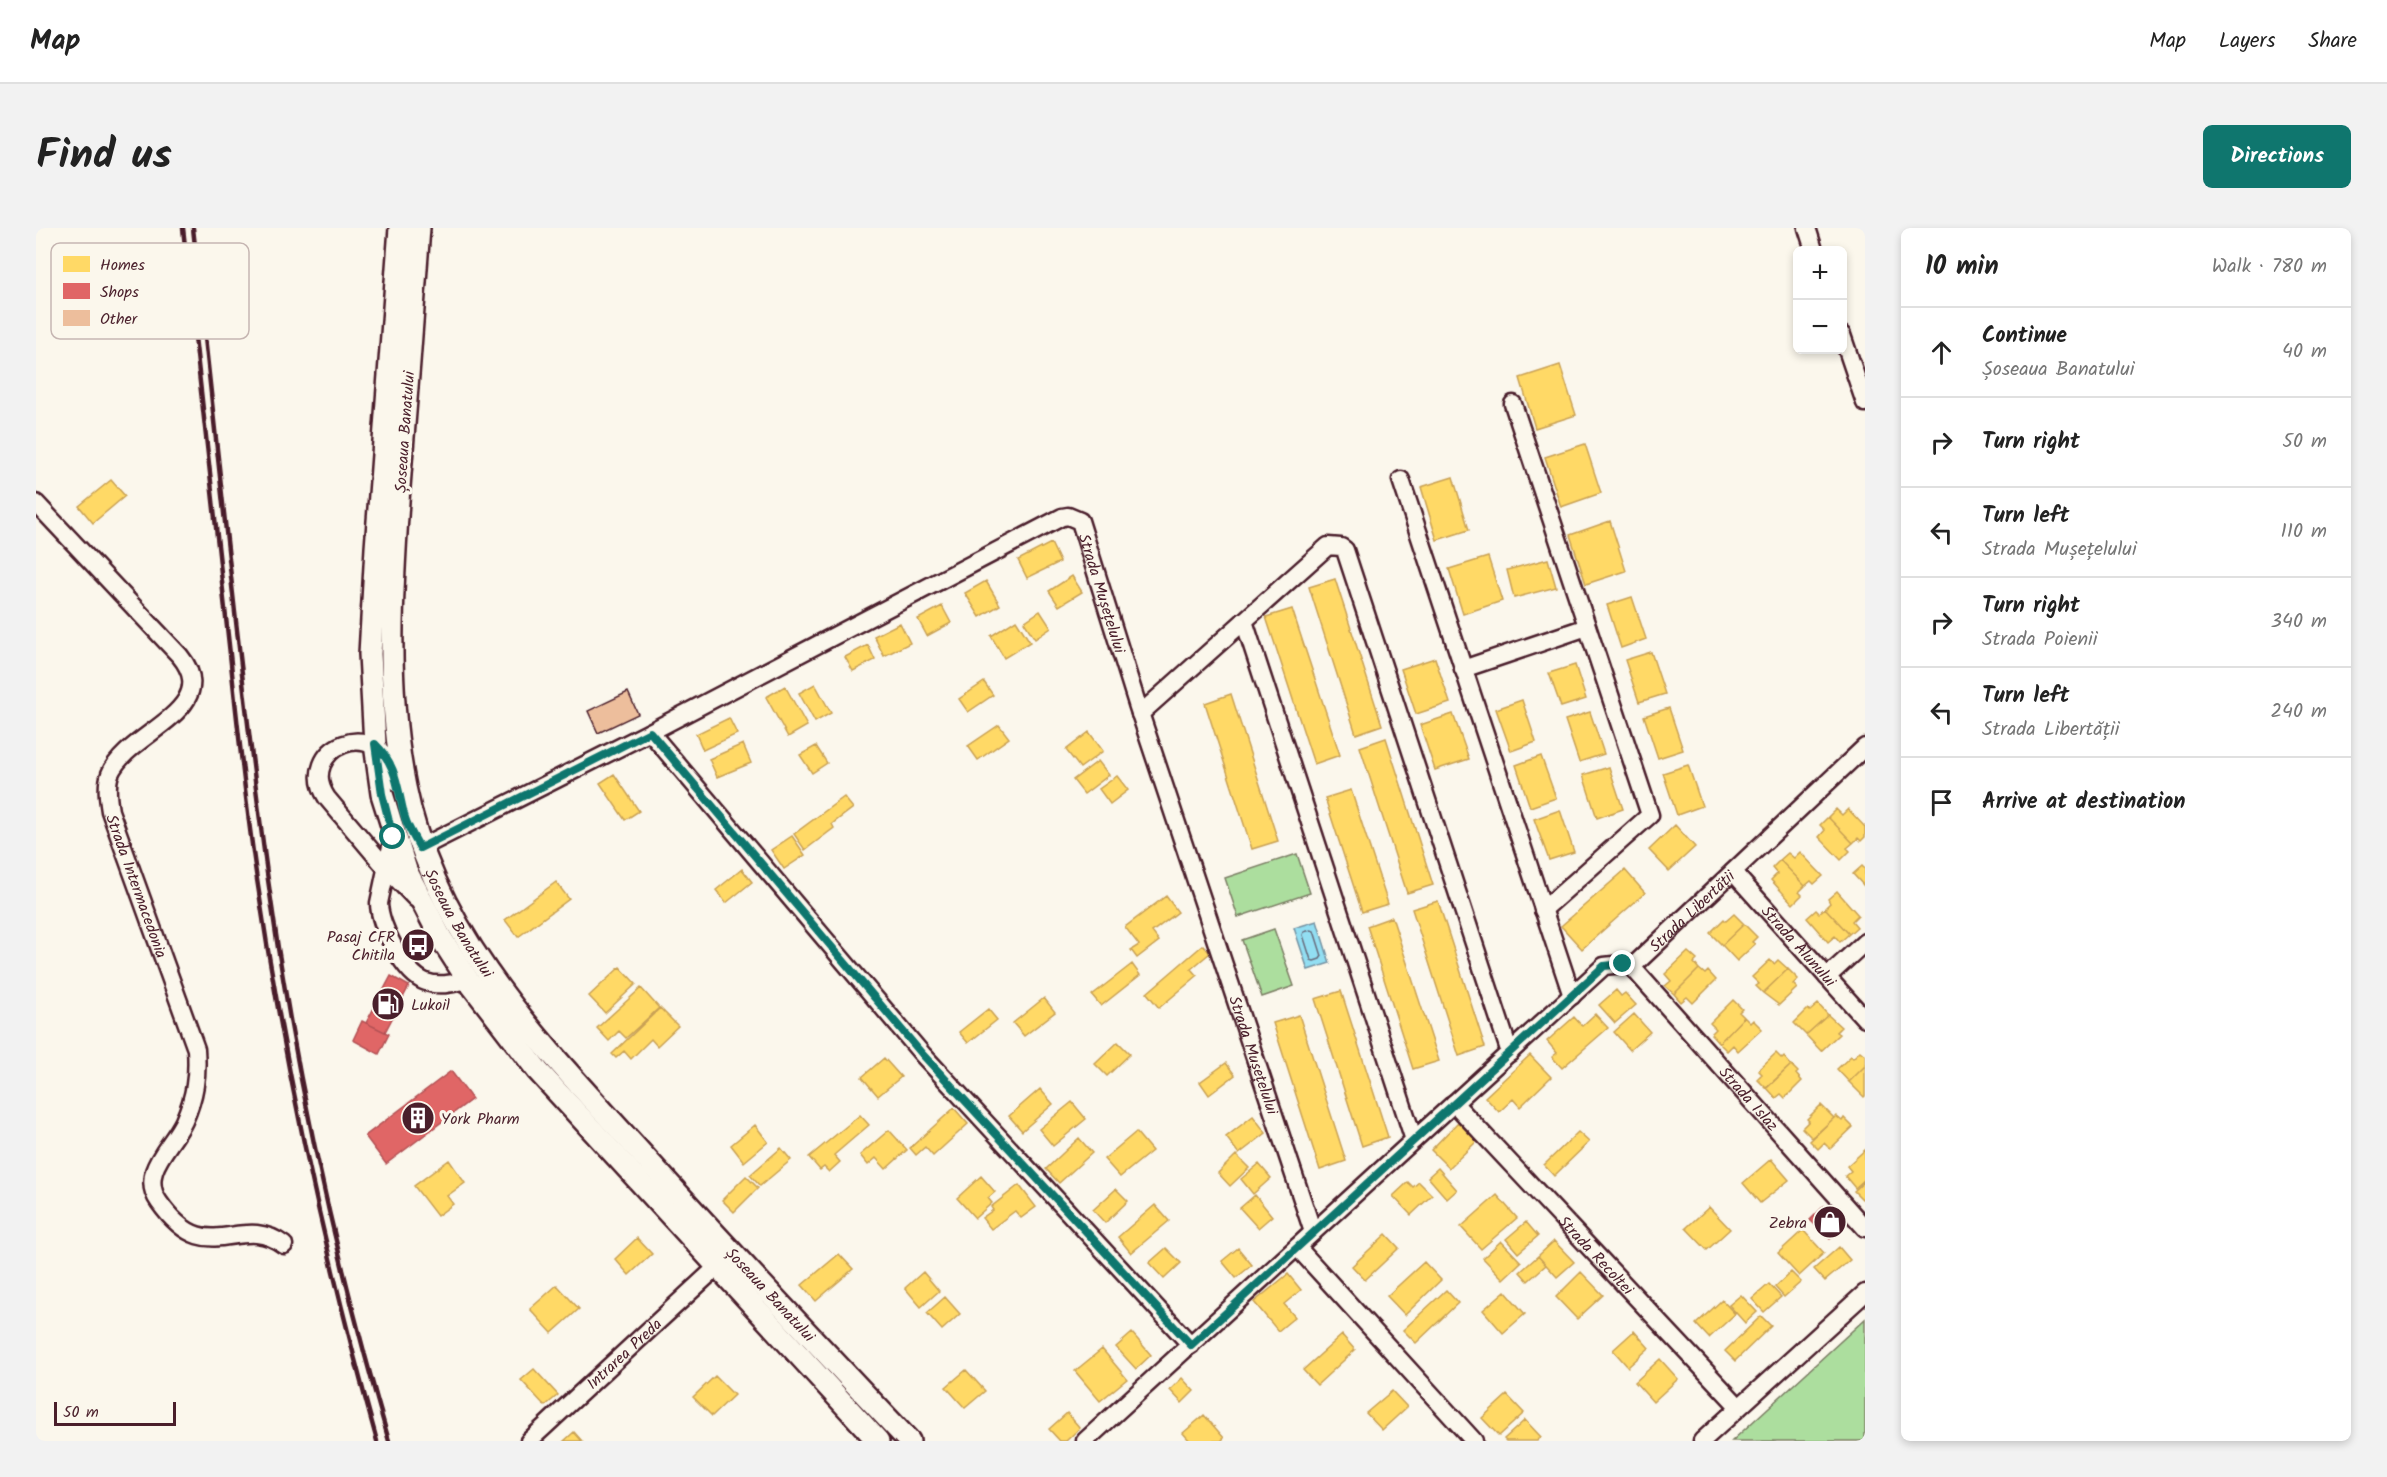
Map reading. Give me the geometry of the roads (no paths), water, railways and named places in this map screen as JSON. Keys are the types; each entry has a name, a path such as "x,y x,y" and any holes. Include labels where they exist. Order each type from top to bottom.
{"main road":[{"path":"405,242 419,228"},
{"name":"Șoseaua Banatului","path":"405,242 371,618 370,675 375,744 382,794 393,837 406,870 426,910 468,980 538,1071 878,1441"},
{"name":"Șoseaua Banatului","path":"405,242 392,656 394,711 403,775 420,848 443,901 461,932 524,1023 719,1239 909,1441"}],"street":[{"path":"1807,228 1813,246"},
{"path":"1847,350 1865,403"},
{"path":"1513,404 1650,815 1543,910"},
{"path":"1401,480 1572,996"},
{"name":"Strada Intermacedonia","path":"36,503 180,656 191,672 190,692 180,710 125,753 110,774 108,785 110,811 196,1049 198,1075 192,1098 183,1122 153,1172 154,1195 166,1212 184,1230 197,1237 216,1239 259,1234 272,1236 284,1245"},
{"name":"Strada Mușețelului","path":"420,848 650,732 1052,522 1068,516 1080,521 1140,714 1313,1232"},
{"path":"1140,714 1328,546 1336,545 1345,550 1510,1053"},
{"path":"1244,621 1414,1140"},
{"path":"1463,669 1587,627"},
{"path":"650,732 923,1055 1191,1345"},
{"path":"420,848 406,821 394,770 386,755 375,744 353,743 336,749 323,762 319,778 321,788 386,868 426,910"},
{"name":"Strada Libertății","path":"1632,968 1865,747"},
{"path":"393,837 379,914 386,932 411,973 418,978 433,984 450,984 468,980"},
{"name":"Strada Alunului","path":"1733,873 1865,1019"},
{"path":"1827,977 1865,942"},
{"path":"1085,1441 1604,966 1623,964 1632,968"},
{"name":"Strada Islaz","path":"1632,968 1865,1228"},
{"name":"Strada Recoltei","path":"1454,1103 1739,1407"},
{"path":"1297,1247 1474,1441"},
{"name":"Intrarea Preda","path":"529,1441 718,1266"},
{"path":"1702,1441 1865,1293"}],"water":[{"path":"1317,921 1330,963 1308,970 1294,928"}],"railway":[{"path":"183,228 185,243"},
{"path":"193,228 195,243"},
{"path":"195,339 243,774 267,945 307,1159 340,1301 377,1441"},
{"path":"205,339 247,712 277,945 303,1088 334,1230 389,1441"}],"place":[{"name":"Pasaj CFR Chitila","path":"418,945"},
{"name":"Lukoil","path":"388,1004"},
{"name":"York Pharm","path":"418,1118"},
{"name":"Zebra","path":"1830,1222"}]}
